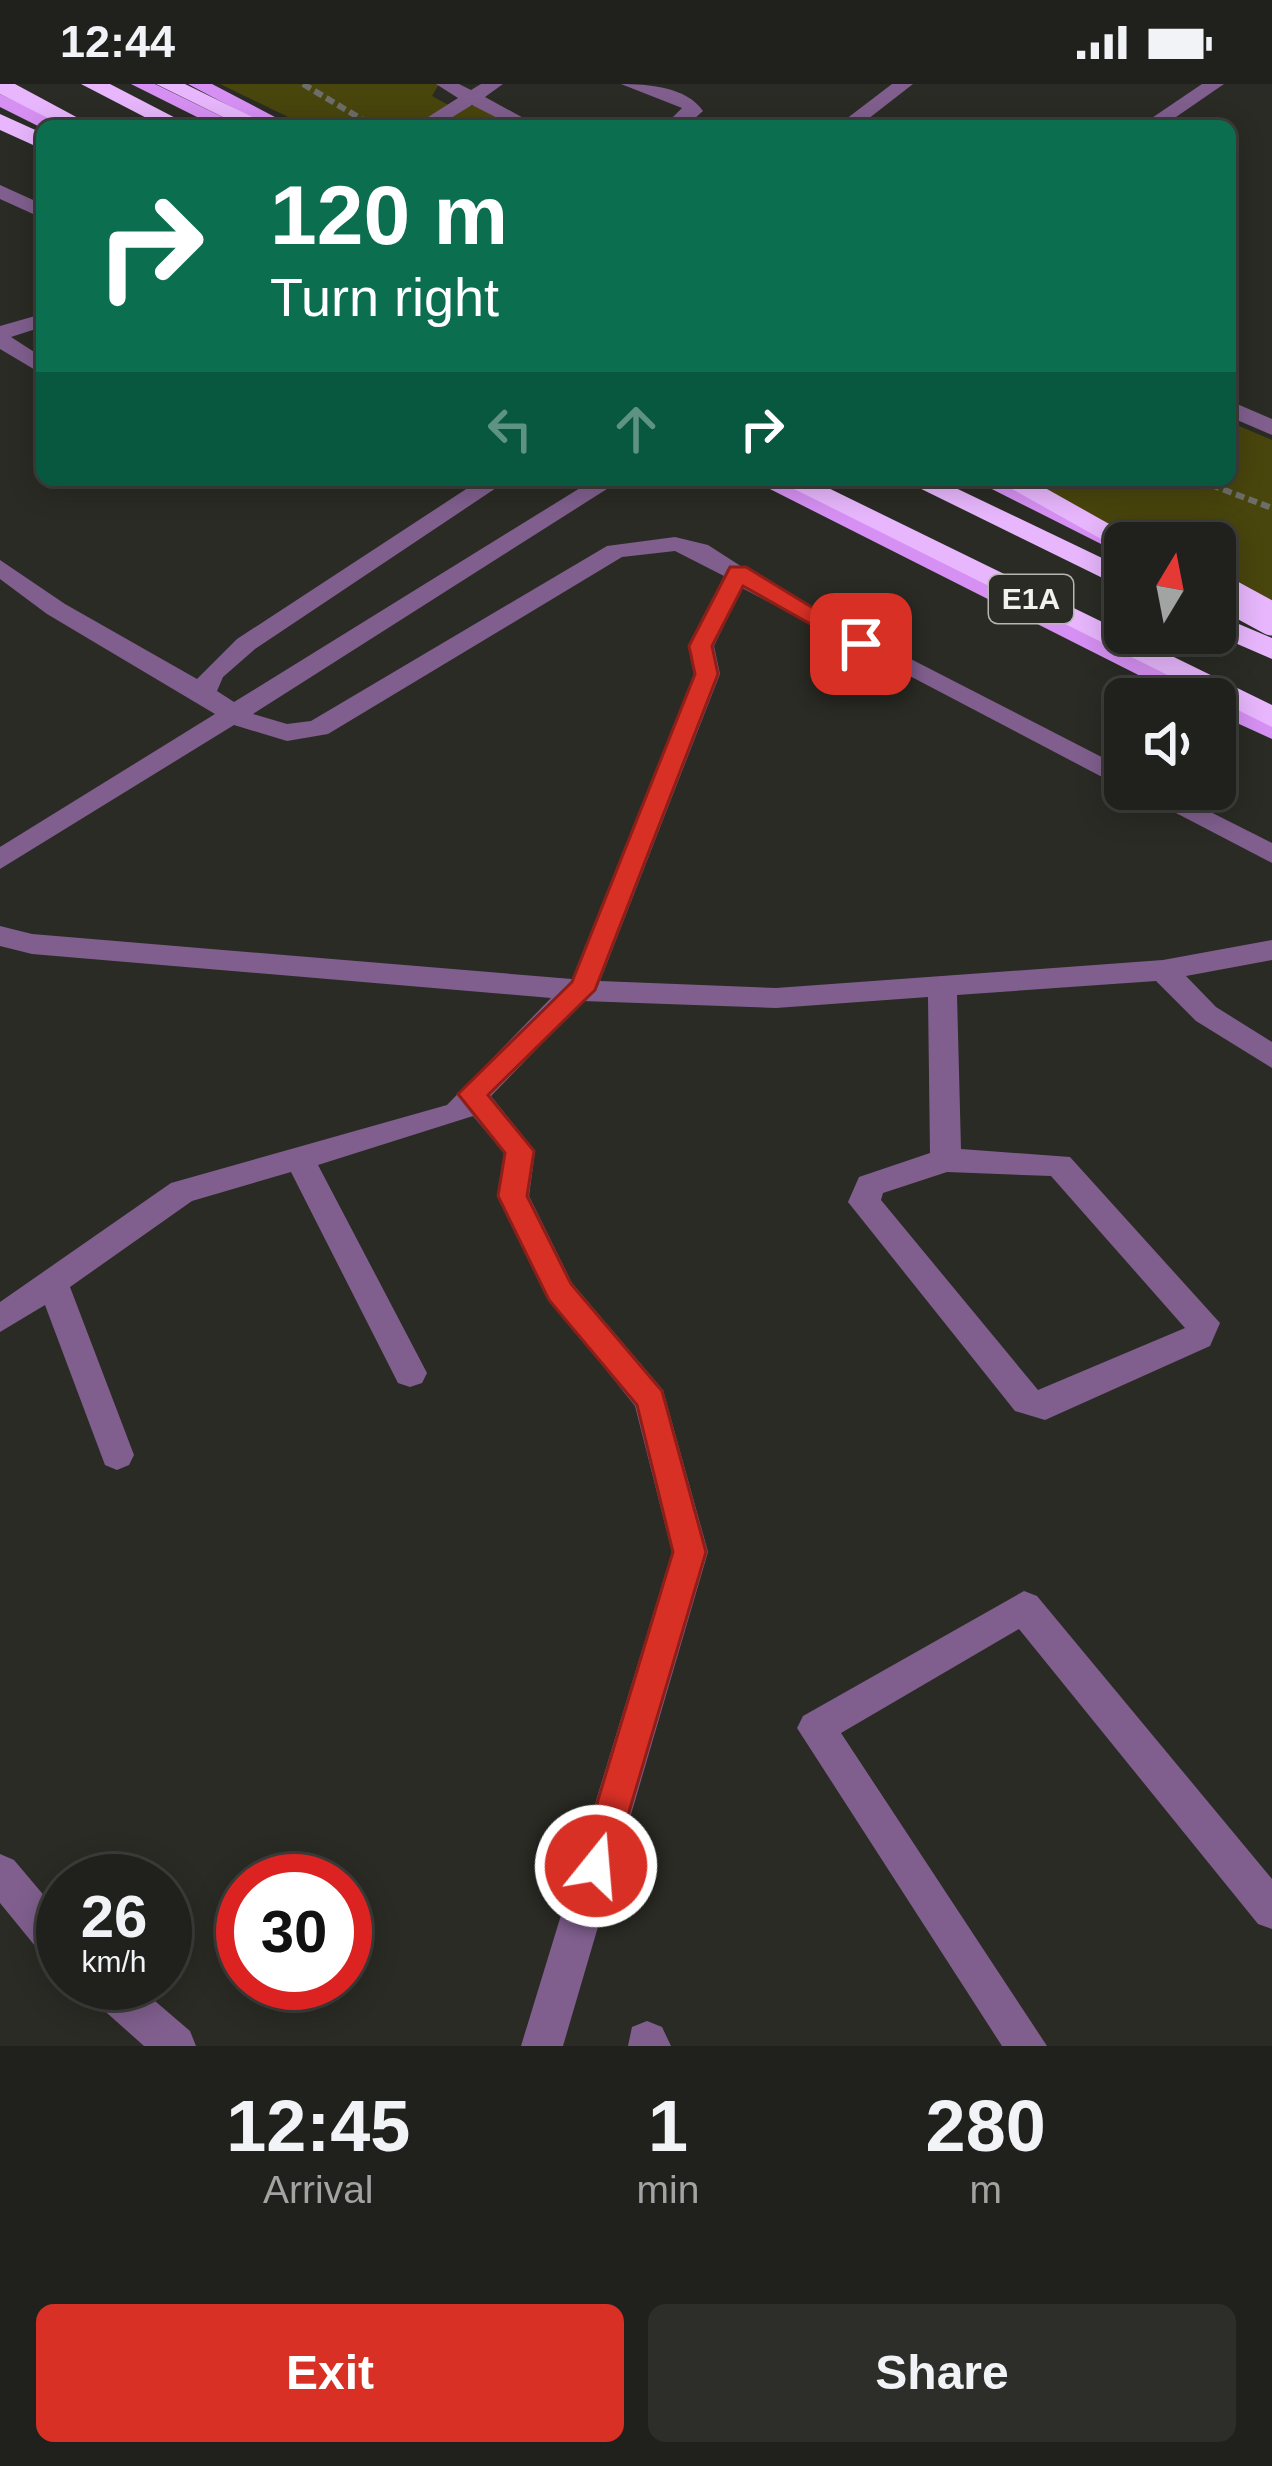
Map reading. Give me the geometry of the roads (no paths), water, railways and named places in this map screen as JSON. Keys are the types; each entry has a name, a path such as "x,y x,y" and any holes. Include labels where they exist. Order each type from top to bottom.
{"highway":[{"path":"92,84 167,120"},
{"path":"166,84 247,120"},
{"path":"0,85 70,120"},
{"path":"0,121 36,139"},
{"name":"E1A","path":"802,486 1272,717"},
{"name":"E1A","path":"929,486 1104,570"},
{"path":"1021,486 1104,532"},
{"path":"1236,600 1272,618"},
{"path":"1236,633 1272,650"}],"main road":[{"path":"140,84 218,120"},
{"path":"197,84 270,120"},
{"path":"0,100 40,120"},
{"path":"0,110 36,128"},
{"path":"776,486 1165,678"},
{"path":"999,486 1104,534"},
{"path":"1236,713 1272,731"}],"street":[{"path":"445,84 515,120"},
{"path":"433,120 494,84"},
{"path":"630,84 689,104 694,111 682,120"},
{"path":"855,120 904,84"},
{"path":"1159,120 1215,84"},
{"path":"0,191 36,209"},
{"path":"0,336 36,322"},
{"path":"0,336 36,363"},
{"path":"1236,411 1272,428"},
{"path":"202,693 212,673 246,644 487,486"},
{"path":"0,860 600,486"},
{"path":"0,567 56,608 230,714 292,736 319,728 631,547 675,544 698,550 777,600 1104,769"},
{"path":"0,1319 182,1192 458,1112 579,990 707,674 701,646 738,572"},
{"path":"1185,810 1272,854"},
{"path":"0,936 32,944 579,990 776,998 1163,970 1272,950"},
{"path":"1163,970 1206,1015 1272,1057"},
{"path":"942,986 946,1160"},
{"path":"472,1094 520,1151 512,1196 560,1292 651,1400 690,1552 542,2046"},
{"path":"300,1159 410,1373"},
{"path":"946,1160 1059,1165 1204,1323 1198,1337 1045,1406 1027,1402 864,1202 870,1185 946,1160"},
{"path":"52,1281 117,1454"},
{"path":"1026,2046 816,1728 1024,1607 1272,1910"},
{"path":"0,1873 36,1916"},
{"path":"134,2010 176,2046"}]}
